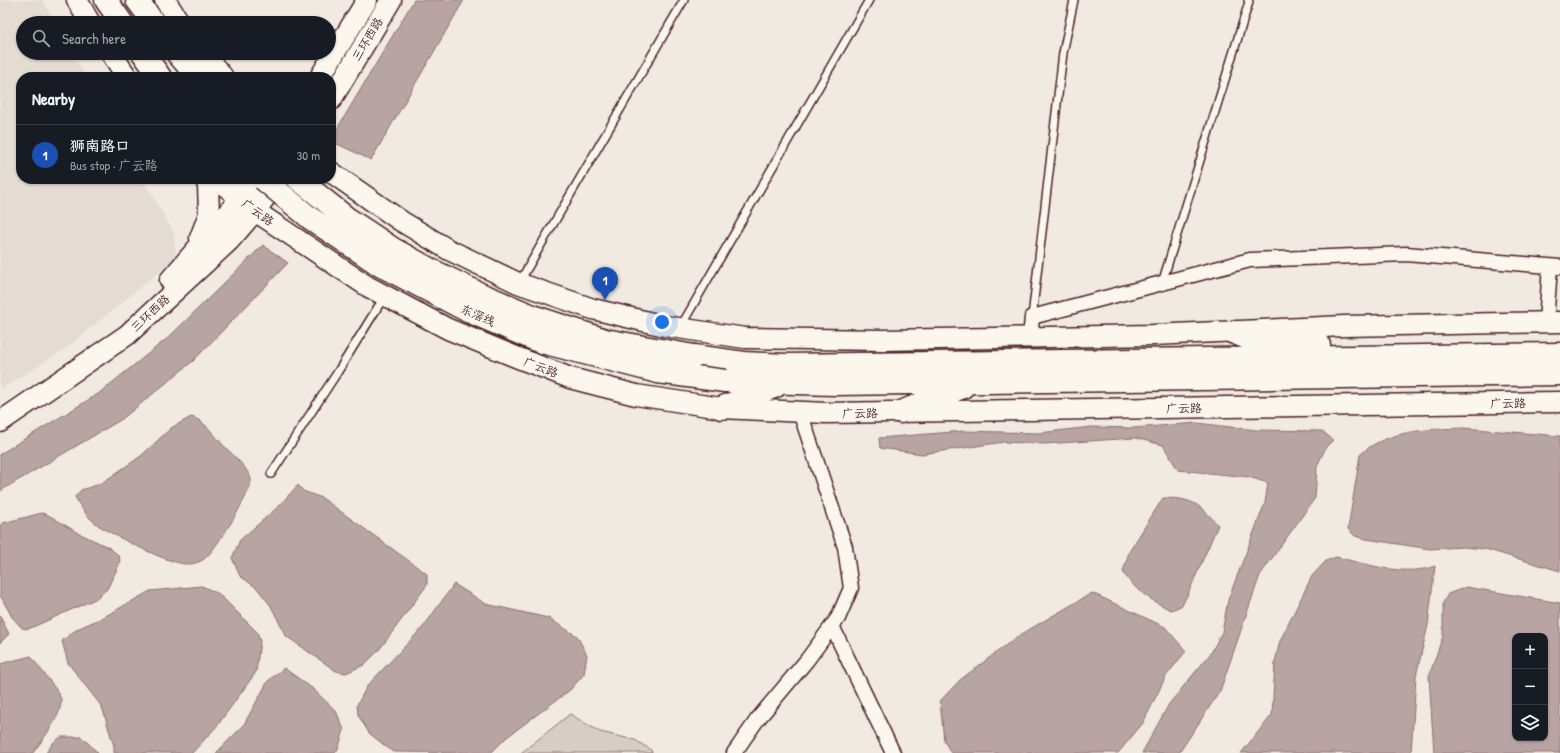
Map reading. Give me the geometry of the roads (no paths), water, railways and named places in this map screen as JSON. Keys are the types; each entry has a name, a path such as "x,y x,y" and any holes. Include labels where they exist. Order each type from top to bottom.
{"main road":[{"path":"76,0 86,16"},
{"path":"106,0 117,16"},
{"path":"137,0 149,16"},
{"path":"165,0 175,16"},
{"name":"三环西路","path":"336,50 367,0"},
{"name":"三环西路","path":"336,92 390,0"},
{"path":"116,60 124,72"},
{"path":"148,60 156,72"},
{"path":"183,60 194,72"},
{"path":"210,60 219,72"},
{"name":"三环西路","path":"322,72 330,60"},
{"path":"336,176 401,221 449,250 518,283 593,309 679,328 746,338 883,340 1153,336 1344,326 1553,322"},
{"path":"195,250 209,214 207,184"},
{"name":"广云路","path":"223,184 248,205 367,286 448,328 570,378 636,395 721,408 826,413 1560,402"},
{"name":"三环西路","path":"0,422 127,334 228,241 248,205 253,184"},
{"name":"东滘线","path":"269,184 310,218 380,265 468,311 538,341 658,372 725,382 784,383"},
{"name":"三环西路","path":"0,413 122,328 152,300 195,250 273,184"},
{"path":"304,184 348,219 393,249 480,294 536,316 605,340 694,356 744,363 786,365 1560,354"},
{"path":"414,310 406,292 406,280 412,267 420,259 431,254 449,250"},
{"path":"1232,332 1250,339 1317,345 1357,357"},
{"path":"721,408 784,383 835,384 1560,374"},
{"path":"901,412 974,382"}],"street":[{"path":"1030,338 1032,317 1250,260 1406,254 1555,267 1553,322"},
{"path":"734,753 757,720 838,618 851,588 845,548 800,412"},
{"path":"832,626 893,753"}],"lane":[{"path":"518,283 684,0"},
{"path":"679,328 869,0"},
{"path":"1032,317 1063,53 1074,0"},
{"path":"1162,283 1249,2 1248,0"},
{"path":"271,474 337,373 385,295"}],"place":[{"name":"狮南路口","path":"605,300"}]}
